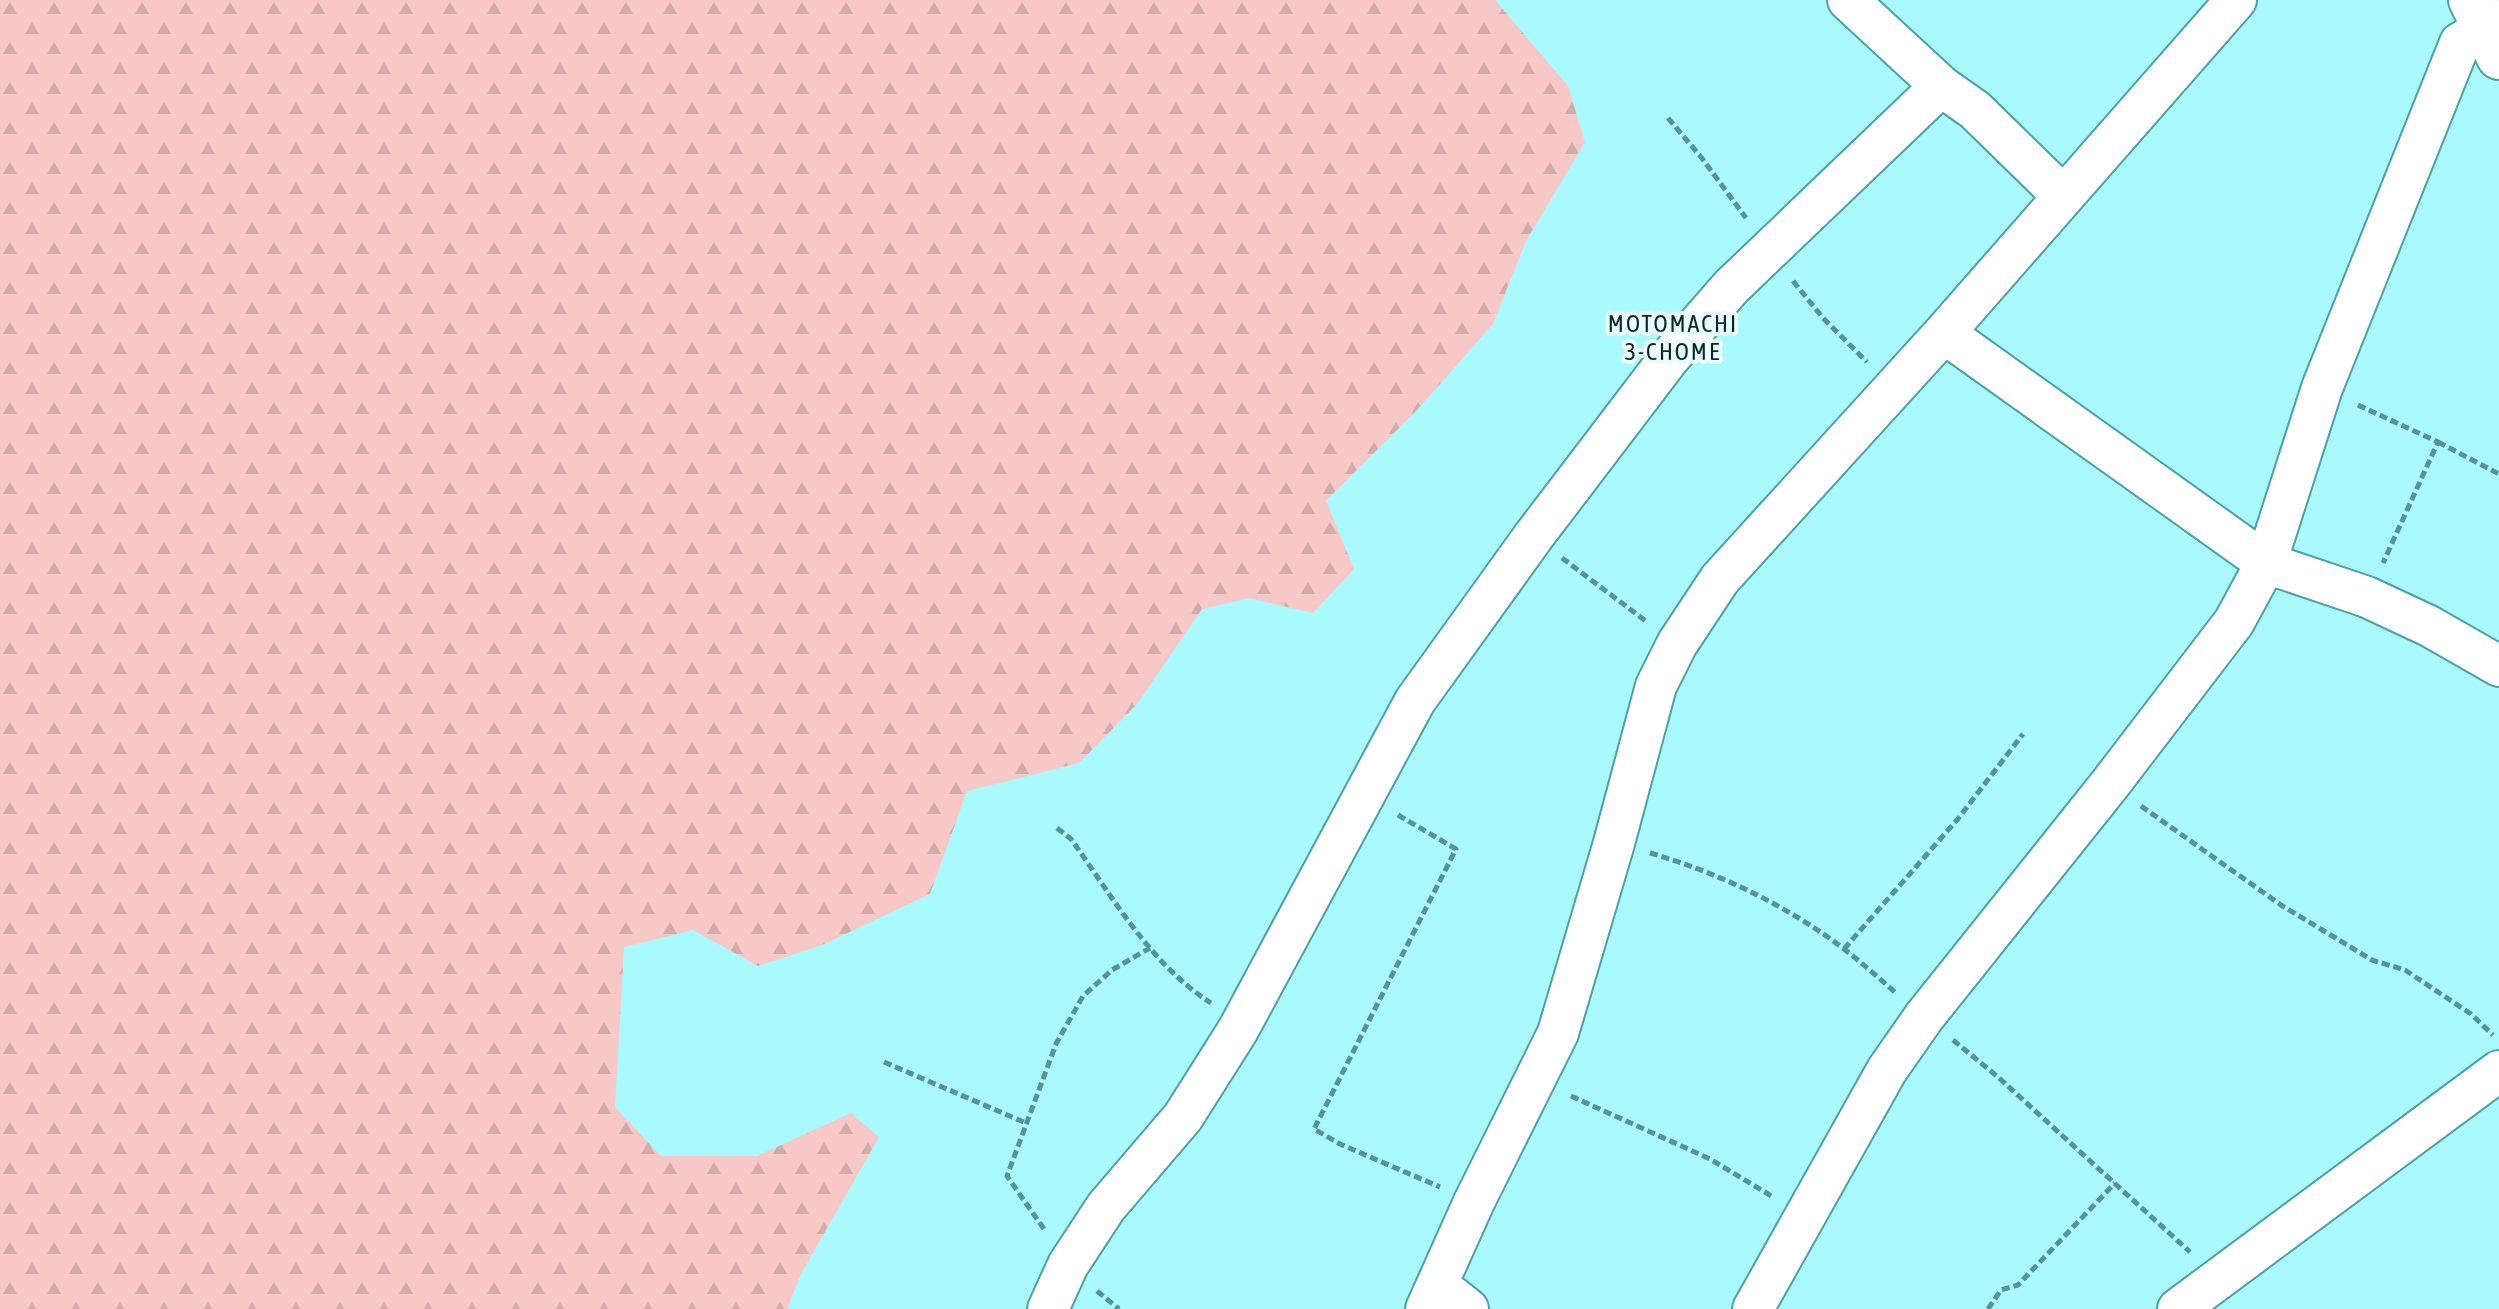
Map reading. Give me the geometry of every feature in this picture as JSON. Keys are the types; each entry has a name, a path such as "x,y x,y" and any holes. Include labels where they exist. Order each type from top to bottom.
{"street":[{"path":"1848,0 1941,86 1975,110 2062,195"},
{"path":"1443,1302 1474,1202 1558,1033 1656,686 1677,644 1720,579 1944,333 2236,0"},
{"path":"1753,1309 1887,1070 1924,1017 2110,784 2234,622 2266,563 2322,388 2460,43 2488,26"},
{"path":"1048,1309 1068,1265 1106,1207 1183,1117 1242,1023 1415,701 1533,537 1670,357 1731,287 1941,86"},
{"path":"1944,333 2266,563 2367,597 2429,626 2499,666"},
{"path":"2178,1309 2222,1295 2499,1071"}],"path":[{"path":"2322,388 2499,474"},
{"path":"2367,597 2438,442"},
{"path":"1533,537 1677,644"},
{"path":"1844,949 1957,820 2023,734"},
{"path":"2110,784 2281,905 2372,960 2405,970 2458,1005 2499,1041"},
{"path":"1366,796 1456,849 1314,1129 1340,1144 1474,1202"},
{"path":"1057,828 1071,839 1150,948 1186,986 1242,1023"},
{"path":"1614,843 1682,863 1745,891 1800,919 1844,949 1998,1077 2115,1183 2206,1267 2222,1295"},
{"path":"1068,1265 1007,1176 1056,1044 1083,996 1112,970 1150,948"},
{"path":"884,1062 1026,1123"},
{"path":"1536,1080 1710,1159 1804,1216"},
{"path":"1988,1309 2001,1290 2018,1285 2115,1183"}],"green space":[{"path":"0,0 1495,0 1568,86 1585,142 1526,241 1493,324 1418,409 1326,501 1354,569 1313,613 1249,598 1202,609 1137,704 1079,763 967,791 930,894 822,945 758,966 693,930 624,947 615,1107 661,1156 757,1156 851,1113 879,1137 801,1274 787,1309 0,1309"}],"district":[{"name":"MOTOMACHI 3-CHOME","path":"1673,337"}]}
